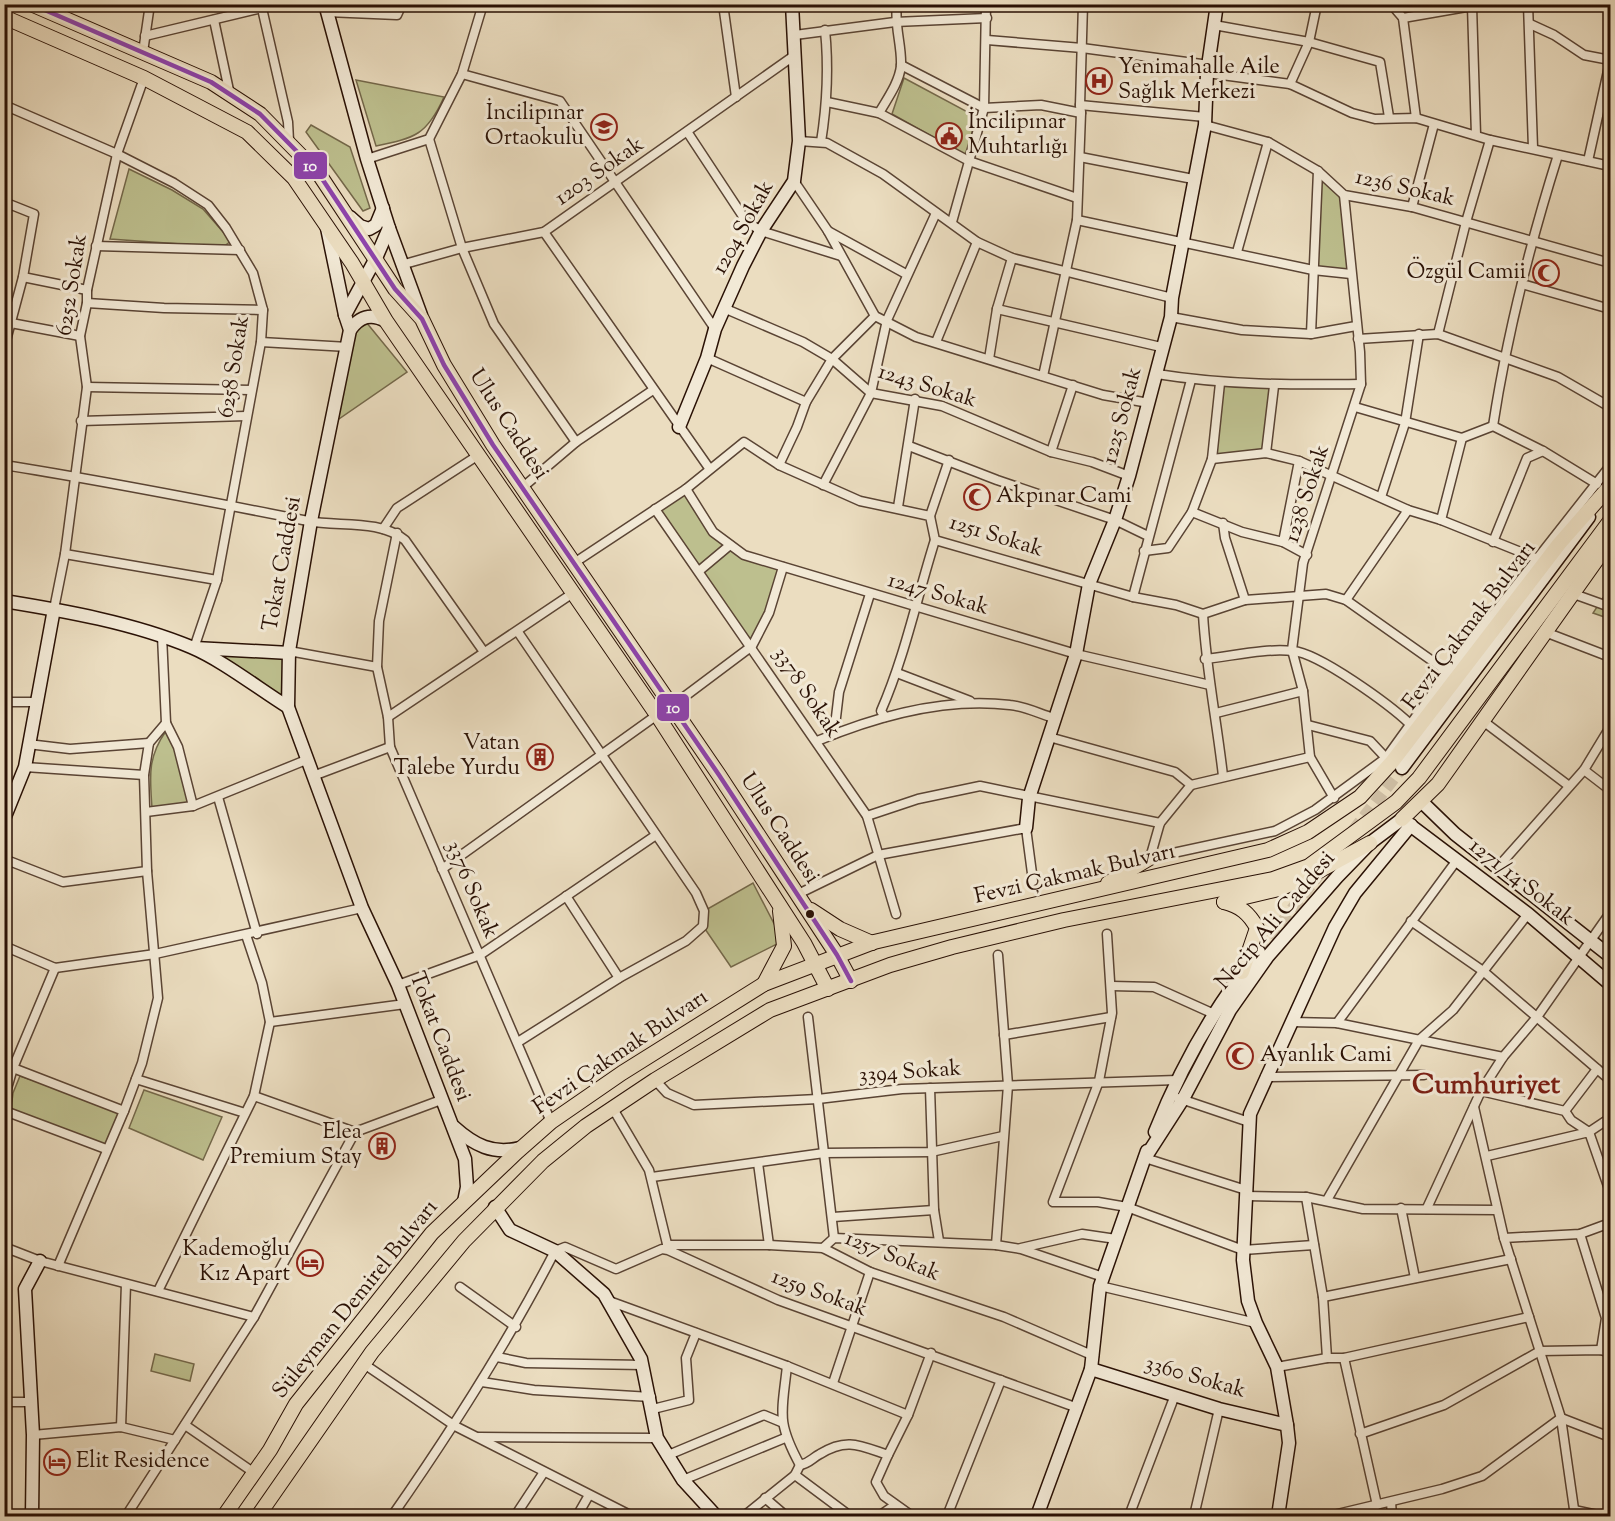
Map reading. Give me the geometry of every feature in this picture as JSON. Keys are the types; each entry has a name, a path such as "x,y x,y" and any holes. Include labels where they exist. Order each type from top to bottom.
{"main road":[{"name":"Ulus Caddesi","path":"31,4 210,82 260,114 290,141 320,174 395,289 422,319 444,364 493,445 719,775 837,955 851,981"},
{"name":"Ulus Caddesi","path":"4,17 144,78 248,132 294,178 477,456 657,715 815,963 828,989"},
{"name":"Fevzi Çakmak Bulvarı","path":"464,1202 552,1122 622,1073 764,984 872,943 1268,850 1308,832 1360,797 1392,762 1559,543 1602,499 1604,485"},
{"name":"Fevzi Çakmak Bulvarı","path":"495,1207 543,1161 612,1107 770,1010 890,965 952,947 1064,920 1273,879 1309,866 1396,802 1432,761 1611,521"},
{"path":"1406,822 1483,721 1571,593 1611,541"},
{"path":"1224,902 1279,889 1306,878 1370,843"},
{"path":"1099,888 1150,858"},
{"path":"798,898 840,929 872,943"},
{"path":"1183,898 1238,905 1251,917 1257,928 1242,972"},
{"path":"764,984 784,946 780,909"},
{"name":"Süleyman Demirel Bulvarı","path":"224,1516 270,1450 296,1404 432,1233 464,1202"},
{"name":"Süleyman Demirel Bulvarı","path":"258,1516 364,1364 464,1241 495,1207"}],"street":[{"path":"143,52 150,4"},
{"path":"402,4 397,15 326,8 367,159 401,265 422,319"},
{"path":"483,4 462,74 429,139 462,248 494,324 576,442"},
{"path":"723,4 736,98"},
{"name":"1204 Sokak","path":"679,427 707,358 715,329 761,231 794,181 799,141 792,4"},
{"path":"879,113 895,86 901,65 895,22 897,4"},
{"path":"952,222 984,108 986,4"},
{"path":"1043,376 1077,220 1083,4"},
{"path":"1210,4 1217,5"},
{"path":"1290,84 1309,42 1317,4"},
{"path":"1390,4 1403,18 1416,118"},
{"path":"1528,4 1533,148"},
{"name":"1225 Sokak","path":"1026,828 1029,798 1076,654 1089,584 1115,520 1129,476 1157,374 1161,347 1171,317 1172,298 1205,121 1208,69 1217,5"},
{"path":"145,36 262,6 288,122 290,141"},
{"path":"1403,18 1472,6 1476,135"},
{"path":"795,35 895,22 987,18"},
{"path":"214,20 230,95"},
{"path":"1530,24 1554,35 1584,56 1611,61 1588,161"},
{"path":"1214,25 1309,42 1380,62 1389,117"},
{"path":"820,142 827,102 828,64 825,30"},
{"path":"987,40 1082,48 1290,84 1352,113 1375,119 1416,118 1490,140 1611,166"},
{"name":"1203 Sokak","path":"401,265 462,248 544,232 688,133 795,55"},
{"path":"901,65 984,108"},
{"path":"462,74 560,101 715,329"},
{"name":"6252 Sokak","path":"54,609 65,554 87,387 80,336 87,303 87,290 117,154 144,78"},
{"path":"827,102 879,113 969,161 1077,198"},
{"name":"6258 Sokak","path":"4,105 117,154 174,183 208,206 240,250 253,273 263,310 261,342 217,580 194,648"},
{"name":"1236 Sokak","path":"984,108 1041,105 1205,121 1268,142 1318,171 1344,195 1412,207 1611,263"},
{"path":"1412,207 1434,124"},
{"path":"688,133 747,221 761,231 841,256"},
{"path":"367,159 429,139"},
{"path":"1438,334 1466,222 1490,140"},
{"path":"799,141 820,142 884,174 977,242 1012,258 1172,298"},
{"path":"1237,252 1268,142"},
{"path":"1493,426 1503,358 1531,240 1558,155"},
{"path":"1080,157 1193,179"},
{"path":"1311,334 1318,171"},
{"path":"794,181 828,231 875,316 887,320 916,337 1103,395 1149,403"},
{"name":"1238 Sokak","path":"1334,798 1310,757 1303,691 1292,650 1303,563 1361,384 1344,195"},
{"path":"4,202 34,213 23,277 4,348"},
{"path":"349,216 360,226 369,229 376,225 383,208"},
{"path":"823,485 871,393 887,320 906,274 936,213"},
{"path":"1077,220 1237,252 1313,270 1351,274"},
{"name":"Tokat Caddesi","path":"326,224 350,330 311,521 290,652 288,707 362,908 398,985 466,1165 464,1202"},
{"path":"345,315 376,258 389,228"},
{"path":"828,231 906,274"},
{"path":"544,232 709,468"},
{"path":"936,342 977,242"},
{"path":"96,246 240,250"},
{"path":"989,359 997,309 1012,258"},
{"path":"23,277 87,290"},
{"path":"1522,284 1611,309"},
{"path":"87,303 164,308 263,310"},
{"name":"1243 Sokak","path":"726,309 803,342 832,359 871,393 915,399 942,406 1051,452 1092,462 1129,476"},
{"path":"997,309 1161,347"},
{"path":"350,330 363,317 373,316 386,321"},
{"path":"779,465 806,402 832,359 875,316"},
{"path":"1171,317 1242,330 1311,334 1356,326"},
{"path":"12,323 80,336"},
{"path":"1381,497 1405,423 1419,334"},
{"path":"1358,339 1438,334 1558,377 1611,407"},
{"path":"261,342 348,347"},
{"path":"707,358 806,402"},
{"path":"1157,374 1220,383 1274,386 1361,384"},
{"path":"1133,597 1191,380"},
{"path":"1144,551 1168,548 1192,512 1212,459 1220,383"},
{"path":"1051,452 1073,385"},
{"path":"1266,453 1274,386"},
{"path":"87,387 251,390"},
{"path":"523,487 576,442 653,390"},
{"path":"898,507 915,399"},
{"path":"1355,407 1462,438 1493,426 1604,485"},
{"path":"81,421 246,416"},
{"path":"1441,520 1462,438"},
{"name":"1251 Sokak","path":"574,563 686,489 709,468 744,442 779,465 860,501 898,507 917,515 930,516 935,540 1133,597 1176,605 1203,614"},
{"path":"909,446 997,480 1115,520 1148,536"},
{"path":"1493,542 1527,458 1543,451"},
{"path":"1212,459 1266,453 1299,461 1331,478 1408,510 1441,520 1538,559"},
{"path":"383,529 397,508 477,456"},
{"path":"930,516 949,460"},
{"name":"1238 Sokak","path":"1283,542 1299,461"},
{"path":"4,465 311,521 383,529 397,533 405,540 484,652"},
{"path":"1310,757 1191,785 1160,823 1150,858 1275,831 1334,798 1386,758 1448,672 1538,559 1604,485 1611,466"},
{"name":"1247 Sokak","path":"686,489 713,532 744,555 1076,654 1210,685"},
{"path":"1402,768 1602,499"},
{"name":"3378 Sokak","path":"655,509 752,646 867,816 896,914"},
{"path":"1346,600 1408,510"},
{"path":"1192,512 1242,532 1283,542 1307,555"},
{"path":"1223,523 1225,538 1245,600"},
{"name":"3376 Sokak","path":"397,533 379,621 377,667 388,717 390,747 518,1042 541,1102 552,1122"},
{"path":"885,717 881,711 897,673 935,540"},
{"path":"699,571 730,545"},
{"path":"65,554 217,580"},
{"path":"672,706 752,646 769,613 783,567"},
{"path":"388,717 484,652 518,632 573,592"},
{"path":"1571,593 1611,607"},
{"path":"834,734 838,692 870,594"},
{"path":"1223,776 1216,713 1205,659 1203,614 1245,600 1326,594 1346,600 1448,672"},
{"path":"4,601 54,609 162,636 194,648 288,707"},
{"path":"6,814 25,767 54,609"},
{"path":"518,632 696,893 704,910 703,926 686,941 619,978 518,1042"},
{"path":"1545,633 1611,657"},
{"path":"162,636 166,723 178,747 194,806"},
{"path":"194,648 290,652 377,667"},
{"path":"1205,659 1292,650 1309,654 1396,710 1410,724"},
{"path":"897,673 975,703"},
{"path":"1216,713 1303,691"},
{"path":"4,702 36,702"},
{"path":"817,741 885,717 963,703 1012,705 1054,718"},
{"path":"442,869 657,715"},
{"path":"1483,721 1569,786"},
{"path":"58,1266 136,1079 158,998 147,871 144,775 149,743 166,723"},
{"path":"1308,724 1370,741 1386,758"},
{"path":"1498,867 1584,770 1611,727"},
{"path":"1049,737 1175,772 1191,785"},
{"path":"28,744 70,749 149,743"},
{"path":"313,776 390,747"},
{"path":"146,812 194,806 306,760"},
{"path":"25,767 144,775"},
{"path":"1584,770 1611,790"},
{"path":"867,816 918,799 980,786 1029,798 1160,823"},
{"path":"218,797 257,934"},
{"path":"1422,802 1455,834 1611,956"},
{"path":"1278,1516 1289,1443 1277,1367 1248,1301 1244,1250 1249,1122 1265,1077 1335,927 1355,893 1406,822"},
{"name":"Necip Ali Caddesi","path":"1144,1158 1183,1099 1230,1010 1268,956 1317,899 1370,843 1406,822"},
{"name":"1271/14 Sokak","path":"1406,822 1528,914 1611,984"},
{"path":"798,898 878,855 1026,828 1033,881"},
{"path":"398,985 480,955 656,835"},
{"path":"4,859 63,882 147,871"},
{"path":"1337,1023 1457,860"},
{"path":"566,896 619,978"},
{"path":"4,946 55,968 155,954 257,934 362,908"},
{"path":"1427,1208 1481,1091 1503,1057 1537,1017 1581,957 1590,939 1611,913"},
{"path":"1327,1200 1419,1040 1453,1010 1528,914"},
{"path":"1412,921 1484,971 1611,1080"},
{"path":"1107,934 1112,986 1111,1017 1099,1081 1053,1202 1098,1202 1127,1208 1244,1250 1314,1245"},
{"path":"158,1291 254,1096 270,1022 262,983 246,935"},
{"name":"Necip Ali Caddesi","path":"1036,1516 1091,1369 1102,1281 1144,1158 1170,1095 1204,1028 1242,972 1259,952"},
{"path":"996,1245 1008,1085 998,955"},
{"path":"4,1122 5,1092 55,968"},
{"path":"1112,986 1154,987 1214,1014"},
{"path":"270,1022 405,1004"},
{"path":"808,1017 834,1238"},
{"path":"1004,1035 1111,1017"},
{"path":"1292,1022 1337,1023 1503,1057"},
{"path":"13,1068 124,1111"},
{"path":"1565,1111 1598,1069"},
{"path":"1265,1077 1425,1075"},
{"path":"136,1079 245,1113"},
{"name":"3394 Sokak","path":"656,1080 667,1093 694,1105 818,1099 930,1088 1177,1080"},
{"path":"930,1088 934,1210 939,1241"},
{"path":"1481,1091 1565,1111 1571,1120 1589,1132 1611,1192"},
{"path":"1170,1095 1249,1122"},
{"path":"254,1096 356,1132 441,1100"},
{"path":"392,1516 455,1426 516,1327 555,1251 565,1246 616,1269 667,1247 651,1177 612,1107"},
{"path":"1474,1107 1504,1238 1561,1418 1575,1513"},
{"path":"5,1111 106,1149"},
{"path":"1487,1156 1589,1132 1611,1118"},
{"path":"450,1124 476,1143 491,1150 506,1152 520,1149"},
{"path":"126,1516 254,1317 356,1132"},
{"path":"651,1177 824,1154 931,1152 1004,1136"},
{"path":"1144,1158 1246,1193 1306,1197 1327,1200 1346,1207 1497,1210"},
{"path":"758,1163 769,1245"},
{"path":"1306,1197 1323,1297 1327,1358"},
{"path":"495,1207 510,1230 555,1251 604,1294 644,1365 657,1438 683,1480 716,1516"},
{"path":"1401,1208 1415,1278"},
{"path":"833,1217 934,1210"},
{"path":"1504,1238 1580,1234 1611,1223"},
{"path":"1021,1249 1082,1234 1116,1239"},
{"path":"1580,1234 1606,1318 1601,1350"},
{"path":"823,1248 834,1238 939,1241 1021,1249 1102,1281 1256,1323"},
{"name":"1257 Sokak","path":"667,1247 769,1245 823,1248 870,1272 1004,1317 1094,1356"},
{"path":"4,1247 40,1261 254,1317"},
{"name":"1259 Sokak","path":"667,1247 778,1300 931,1353 1075,1407"},
{"path":"1323,1297 1511,1259"},
{"path":"32,1516 33,1435 25,1289 40,1261"},
{"path":"833,1383 870,1272"},
{"path":"122,1427 126,1284"},
{"path":"460,1287 516,1327"},
{"path":"608,1301 833,1383 908,1415"},
{"path":"1277,1367 1327,1358 1344,1358 1529,1317"},
{"path":"482,1382 652,1403 689,1400 686,1359 696,1333"},
{"path":"1360,1434 1444,1405 1540,1351 1601,1350 1611,1353"},
{"path":"912,1516 884,1496 876,1482 908,1415 931,1353"},
{"path":"497,1357 526,1363 644,1365"},
{"path":"1344,1358 1377,1505"},
{"path":"364,1364 455,1426 632,1516"},
{"path":"787,1366 781,1422 785,1438 800,1465"},
{"name":"3360 Sokak","path":"1091,1369 1219,1409 1287,1425"},
{"path":"947,1516 1001,1380"},
{"path":"1128,1516 1175,1395"},
{"path":"4,1402 31,1402"},
{"path":"1194,1516 1219,1409"},
{"path":"666,1455 764,1415 781,1422"},
{"path":"1561,1418 1611,1437"},
{"path":"1329,1516 1391,1502 1482,1476 1561,1418"},
{"path":"185,1425 253,1472"},
{"path":"33,1435 122,1427 175,1440"},
{"path":"478,1437 657,1438"},
{"path":"683,1480 785,1438"},
{"path":"744,1516 795,1475 800,1465 812,1462 819,1454 852,1442 888,1455"},
{"path":"515,1516 544,1472"},
{"path":"795,1475 850,1516"},
{"path":"577,1516 589,1495"},
{"path":"765,1498 786,1516"},
{"path":"1391,1502 1392,1516"},
{"path":"879,1516 895,1505"},
{"path":"1565,1516 1575,1513 1602,1516"}],"green space":[{"path":"904,78 977,117 965,155 892,114"},
{"path":"356,80 444,97 432,120 418,133 376,146"},
{"path":"311,125 350,147 370,208 363,211 306,132"},
{"path":"129,169 172,190 203,209 231,241 223,247 110,239"},
{"path":"1318,171 1344,195 1351,274 1313,270"},
{"path":"366,322 407,372 333,423 353,336 358,325"},
{"path":"1220,383 1274,386 1266,453 1212,459"},
{"path":"686,489 706,520 725,540 735,548 783,567 752,646 655,509"},
{"path":"1610,587 1610,619 1593,613"},
{"path":"194,648 290,653 288,707"},
{"path":"166,731 175,748 188,803 152,808 151,768 156,750"},
{"path":"753,883 783,941 731,967 703,926 704,911"},
{"path":"20,1076 124,1111 106,1149 11,1109 13,1093"},
{"path":"144,1090 222,1117 203,1160 129,1128"},
{"path":"155,1354 194,1364 190,1381 151,1371"}],"tunnel":[{"path":"1353,831 1402,768"},
{"path":"1259,952 1324,868"}],"transit line":[{"name":"10","path":"31,4 211,82 260,114 319,174 395,289 422,319 444,365 493,445 719,775 837,955 851,981"}],"place":[{"name":"Yenimahalle Aile Sağlık Merkezi","path":"1099,81"},
{"name":"İncilipınar Ortaokulu","path":"604,127"},
{"name":"İncilipınar Muhtarlığı","path":"949,136"},
{"name":"Özgül Camii","path":"1546,273"},
{"name":"Akpınar Cami","path":"977,497"},
{"name":"Vatan Talebe Yurdu","path":"540,757"},
{"name":"Ayanlık Cami","path":"1240,1056"},
{"name":"Elea Premium Stay","path":"382,1146"},
{"name":"Kademoğlu Kız Apart","path":"310,1263"},
{"name":"Elit Residence","path":"57,1462"}],"district":[{"name":"Cumhuriyet","path":"1486,1086"}]}
